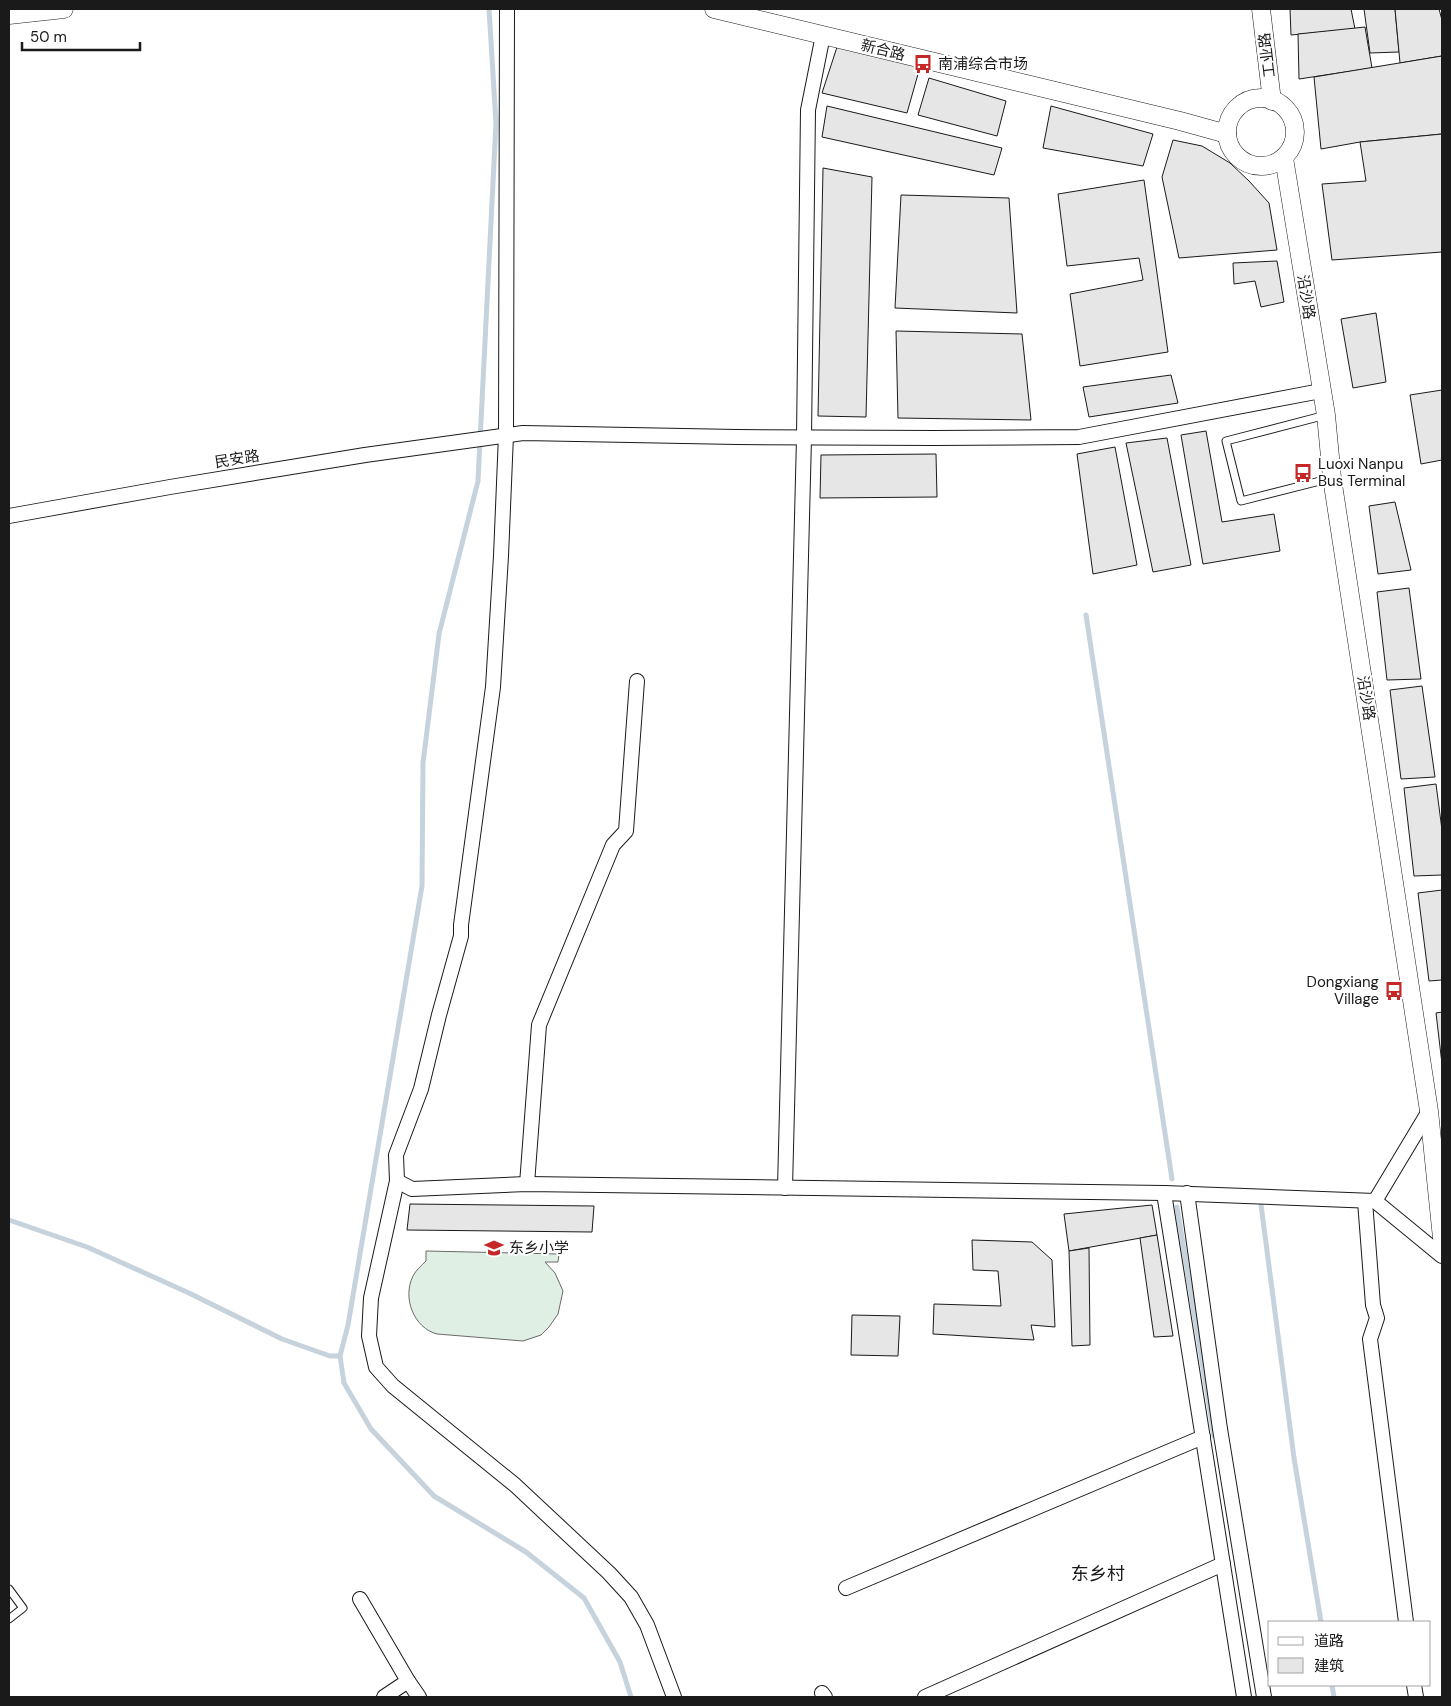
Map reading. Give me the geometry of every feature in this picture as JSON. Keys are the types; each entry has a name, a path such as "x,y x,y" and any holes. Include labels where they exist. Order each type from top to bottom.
{"street":[{"path":"9,15 64,9"},
{"path":"507,9 506,435 501,565 493,687 462,915 461,936 421,1089 396,1155 397,1181 371,1298 369,1336 376,1367 393,1386 516,1485 631,1597 646,1625 674,1697"},
{"name":"新合路","path":"714,9 1227,134"},
{"name":"工业路","path":"1261,9 1272,100"},
{"path":"785,1188 804,438 808,110 823,35"},
{"path":"1261,99 1272,100 1282,106 1290,115 1295,137 1291,148 1284,158 1268,165 1254,166 1244,162 1236,155 1230,146 1227,134 1232,115 1239,106 1249,100 1261,99"},
{"name":"沿沙路","path":"1284,158 1326,415 1332,478 1429,1111 1442,1238"},
{"name":"民安路","path":"9,516 365,455 523,433 804,438 1079,437 1321,391"},
{"path":"527,1184 539,1025 613,845 626,831 637,681"},
{"path":"1406,1621 1370,1339 1377,1318 1373,1305 1370,1201 1429,1111"},
{"path":"397,1181 412,1189 527,1184 1164,1192 1370,1201 1442,1256"},
{"path":"1164,1192 1244,1697"},
{"path":"1186,1193 1220,1429 1264,1697"},
{"path":"846,1588 1202,1437"},
{"path":"925,1697 1223,1564"},
{"path":"360,1599 419,1697"},
{"path":"384,1697 408,1681"}],"lane":[{"path":"1326,415 1226,441 1241,501 1332,478"},
{"path":"9,1589 23,1608 9,1619"}],"green space":[{"path":"426,1251 559,1254 558,1262 545,1262 555,1273 563,1291 558,1314 541,1335 523,1341 437,1334 429,1331 416,1319 412,1311 409,1294 413,1276 426,1261"}],"building":[{"path":"1290,9 1351,9 1355,29 1291,35"},
{"path":"1364,9 1395,9 1399,52 1370,53"},
{"path":"1395,9 1439,9 1442,20 1442,56 1400,63"},
{"path":"1365,27 1372,68 1299,79 1298,34"},
{"path":"838,44 920,67 907,113 822,93"},
{"path":"1442,56 1442,134 1360,142 1321,149 1314,77"},
{"path":"929,78 1006,101 997,136 918,115"},
{"path":"827,106 1002,148 994,175 822,137"},
{"path":"1051,106 1153,134 1143,166 1043,148"},
{"path":"1442,134 1442,252 1332,260 1322,184 1366,181 1360,142"},
{"path":"1173,140 1202,146 1230,163 1249,181 1269,203 1277,250 1179,258 1162,177"},
{"path":"823,168 872,177 866,417 818,416"},
{"path":"1144,180 1168,352 1080,366 1070,294 1143,280 1139,258 1067,266 1058,194"},
{"path":"901,195 1009,198 1017,313 895,308"},
{"path":"1277,261 1284,302 1261,307 1255,281 1234,284 1233,263"},
{"path":"1376,313 1386,382 1353,388 1341,319"},
{"path":"896,331 1022,334 1031,420 898,418"},
{"path":"1171,375 1178,403 1089,417 1083,387"},
{"path":"1442,390 1442,460 1421,464 1410,395"},
{"path":"1206,431 1222,522 1274,514 1280,551 1203,564 1181,435"},
{"path":"1167,438 1191,565 1153,572 1126,443"},
{"path":"1115,447 1137,565 1093,574 1077,454"},
{"path":"936,454 937,497 820,498 821,455"},
{"path":"1395,502 1411,570 1378,574 1369,506"},
{"path":"1409,588 1421,679 1387,680 1377,592"},
{"path":"1422,686 1435,777 1401,779 1390,690"},
{"path":"1436,784 1442,830 1442,875 1414,876 1404,788"},
{"path":"1442,890 1442,980 1429,981 1418,893"},
{"path":"1442,1012 1442,1064 1436,1013"},
{"path":"410,1204 594,1206 592,1232 407,1230"},
{"path":"1152,1205 1157,1235 1069,1251 1064,1214"},
{"path":"1157,1235 1173,1336 1154,1337 1140,1238"},
{"path":"972,1240 1032,1242 1052,1260 1055,1327 1031,1325 1034,1340 933,1334 934,1304 1001,1306 998,1271 973,1270"},
{"path":"1089,1248 1090,1345 1072,1346 1069,1251"},
{"path":"852,1315 900,1316 898,1356 851,1355"}],"waterway":[{"path":"340,1356 348,1325 422,886 423,763 439,634 478,481 496,123 489,9"},
{"path":"1086,615 1172,1179"},
{"path":"1260,1197 1294,1458 1321,1621"},
{"path":"1177,1207 1214,1436"},
{"path":"9,1220 87,1247 189,1293 282,1339 330,1356 340,1356 344,1383 371,1429 434,1496 526,1552 584,1598 620,1662 631,1697"},
{"path":"1332,1686 1334,1697"}],"place":[{"name":"南浦综合市场","path":"923,64"},
{"name":"Luoxi Nanpu Bus Terminal","path":"1303,473"},
{"name":"Dongxiang Village","path":"1394,991"},
{"name":"东乡小学","path":"494,1248"}],"district":[{"name":"东乡村","path":"1098,1574"}]}
